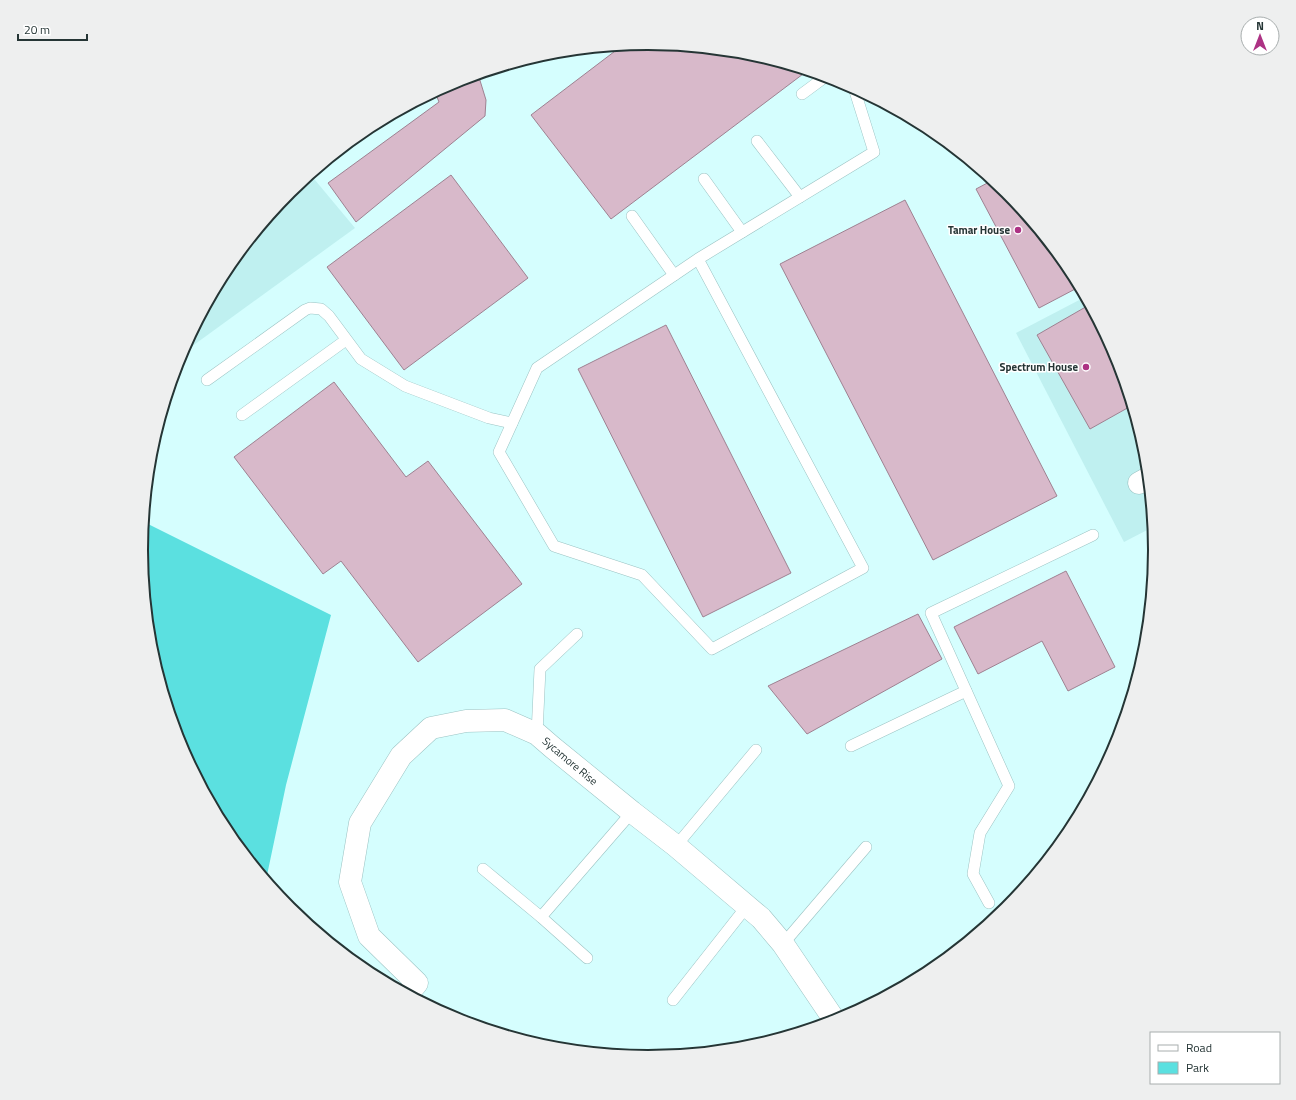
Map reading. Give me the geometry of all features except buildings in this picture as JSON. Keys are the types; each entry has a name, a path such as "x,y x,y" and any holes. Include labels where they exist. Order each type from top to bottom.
{"street":[{"name":"Sycamore Rise","path":"411,990 417,983 369,936 350,882 360,823 401,756 431,728 466,721 505,720 538,734 632,812 676,846 761,918 783,944 831,1015"}],"lane":[{"path":"802,94 819,81"},
{"path":"698,259 863,568 712,649 642,575 554,546 499,452 536,368 674,274 698,259 742,232 874,152 857,96"},
{"path":"757,141 800,197"},
{"path":"704,179 742,232"},
{"path":"632,216 674,274"},
{"path":"207,380 305,310 310,308 321,309 329,316 361,359 405,386 489,418 512,423"},
{"path":"242,415 346,340"},
{"path":"989,902 973,874 980,833 1009,786 931,613 1093,536"},
{"path":"538,734 540,669 577,634"},
{"path":"851,746 966,691"},
{"path":"676,846 756,750"},
{"path":"541,917 632,812"},
{"path":"783,944 866,846"},
{"path":"483,869 541,917 587,958"},
{"path":"673,1000 747,906"}],"shaded area":[{"path":"313,178 355,228 192,346 215,300 232,272 272,220 294,196"},
{"path":"1081,299 1110,359 1131,421 1144,485 1147,530 1124,542 1016,333"}],"green space":[{"path":"149,524 331,615 286,785 267,874 232,828 215,800 186,741 175,711 165,679 152,615 149,583"}],"place":[{"name":"Tamar House","path":"1018,230"},
{"name":"Spectrum House","path":"1086,367"}]}
